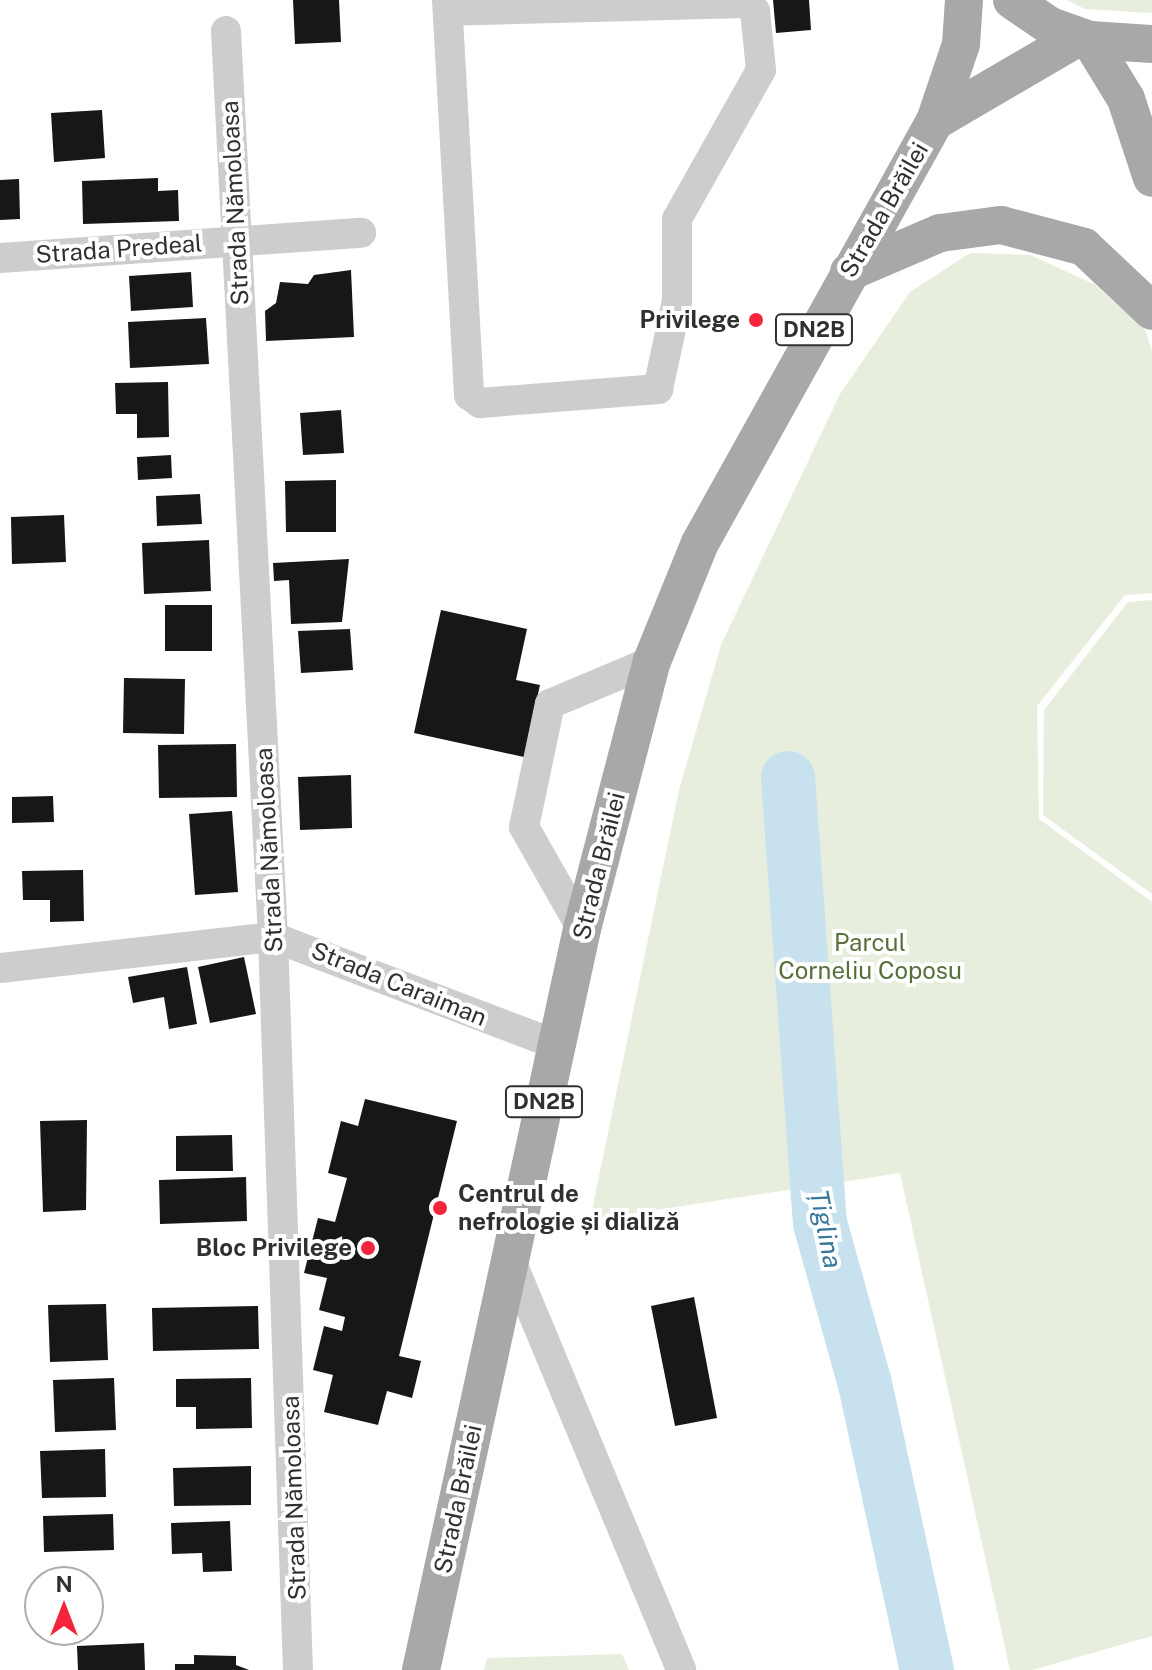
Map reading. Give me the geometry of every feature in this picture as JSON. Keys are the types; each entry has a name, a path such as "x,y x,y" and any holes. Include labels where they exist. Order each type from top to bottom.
{"main road":[{"name":"DN2B","path":"935,121 961,44 964,0"},
{"path":"1012,0 1085,38 1152,44"},
{"path":"935,121 1085,38"},
{"path":"1085,38 1126,99 1152,178"},
{"name":"Strada Brăilei","path":"421,1670 582,929 652,661 700,543 935,121"},
{"path":"849,272 940,233 1001,225 1084,247 1152,311"}],"street":[{"path":"745,3 755,11 761,70 677,219 677,301 658,389 480,403 469,395 448,6 745,3"},
{"name":"Strada Nămoloasa","path":"226,31 273,937 298,1670"},
{"name":"Strada Predeal","path":"0,258 361,233"},
{"path":"582,929 524,827 550,704 652,661"},
{"name":"Strada Caraiman","path":"0,968 273,937 557,1045"},
{"path":"509,1256 681,1670"}],"green space":[{"path":"1067,0 1152,0 1152,13 1085,9"},
{"name":"Parcul Corneliu Coposu","path":"970,253 1030,255 1094,284 1145,330 1152,350 1152,593 1125,595 1037,706 1039,819 1152,902 1152,1636 1032,1670 1010,1670 900,1173 590,1220 679,790 721,645 840,394 910,292"},
{"path":"1152,600 1152,894 1043,815 1044,710 1128,602"},
{"path":"622,1654 629,1670 484,1670 487,1658"}],"building":[{"path":"293,0 339,0 341,42 295,44"},
{"path":"773,0 809,0 811,30 776,33"},
{"path":"102,110 105,158 54,162 51,113"},
{"path":"158,178 158,191 178,190 179,221 83,224 82,181"},
{"path":"19,179 20,219 0,220 0,180"},
{"path":"351,270 354,337 266,341 265,311 276,303 280,282 308,284 314,275"},
{"path":"191,272 193,307 131,311 129,276"},
{"path":"206,318 209,364 130,368 128,322"},
{"path":"168,382 169,437 137,438 137,414 116,414 115,383"},
{"path":"341,410 344,453 303,455 300,413"},
{"path":"171,455 172,478 138,480 137,457"},
{"path":"336,480 336,532 286,532 285,481"},
{"path":"200,494 202,524 157,526 156,496"},
{"path":"64,515 66,562 12,564 11,517"},
{"path":"209,540 211,591 144,594 142,543"},
{"path":"349,559 342,622 291,624 289,580 274,581 273,563"},
{"path":"165,605 212,605 212,651 165,651"},
{"path":"441,610 527,629 516,680 540,685 524,757 414,733"},
{"path":"350,629 353,670 301,673 298,631"},
{"path":"124,678 185,679 184,734 123,733"},
{"path":"236,744 237,797 159,798 158,745"},
{"path":"351,775 352,828 300,830 298,777"},
{"path":"53,796 54,822 12,823 12,797"},
{"path":"232,811 238,892 195,895 189,814"},
{"path":"83,870 84,921 50,922 50,900 23,900 22,871"},
{"path":"244,957 256,1014 210,1023 198,967"},
{"path":"187,967 197,1024 169,1029 164,997 133,1003 128,977"},
{"name":"Bloc Privilege","path":"365,1099 457,1121 399,1356 421,1361 412,1398 387,1391 378,1425 324,1412 333,1375 313,1370 324,1326 342,1331 345,1317 319,1310 327,1278 304,1273 318,1218 335,1222 347,1178 328,1173 341,1121 358,1126"},
{"path":"87,1120 86,1210 43,1212 40,1121"},
{"path":"232,1135 233,1171 176,1171 176,1136"},
{"path":"246,1177 247,1221 160,1224 159,1180"},
{"path":"694,1297 717,1418 675,1426 651,1306"},
{"path":"106,1304 108,1360 50,1362 48,1305"},
{"path":"258,1306 259,1349 153,1351 152,1308"},
{"path":"114,1378 116,1430 55,1432 53,1380"},
{"path":"251,1378 252,1428 196,1429 196,1407 176,1407 176,1379"},
{"path":"105,1449 106,1497 42,1498 40,1451"},
{"path":"251,1466 251,1505 174,1506 173,1468"},
{"path":"113,1514 114,1550 44,1552 43,1516"},
{"path":"230,1521 232,1571 203,1572 202,1553 172,1554 171,1523"},
{"path":"144,1643 145,1670 78,1670 77,1646"},
{"path":"194,1655 236,1656 236,1665 249,1670 175,1670 175,1664 194,1664"}],"waterway":[{"name":"Țiglina","path":"788,778 820,1223 865,1384 927,1670"}],"place":[{"name":"Privilege","path":"756,320"},
{"name":"Centrul de nefrologie și dializă","path":"440,1208"},
{"name":"Bloc Privilege","path":"368,1248"}]}
